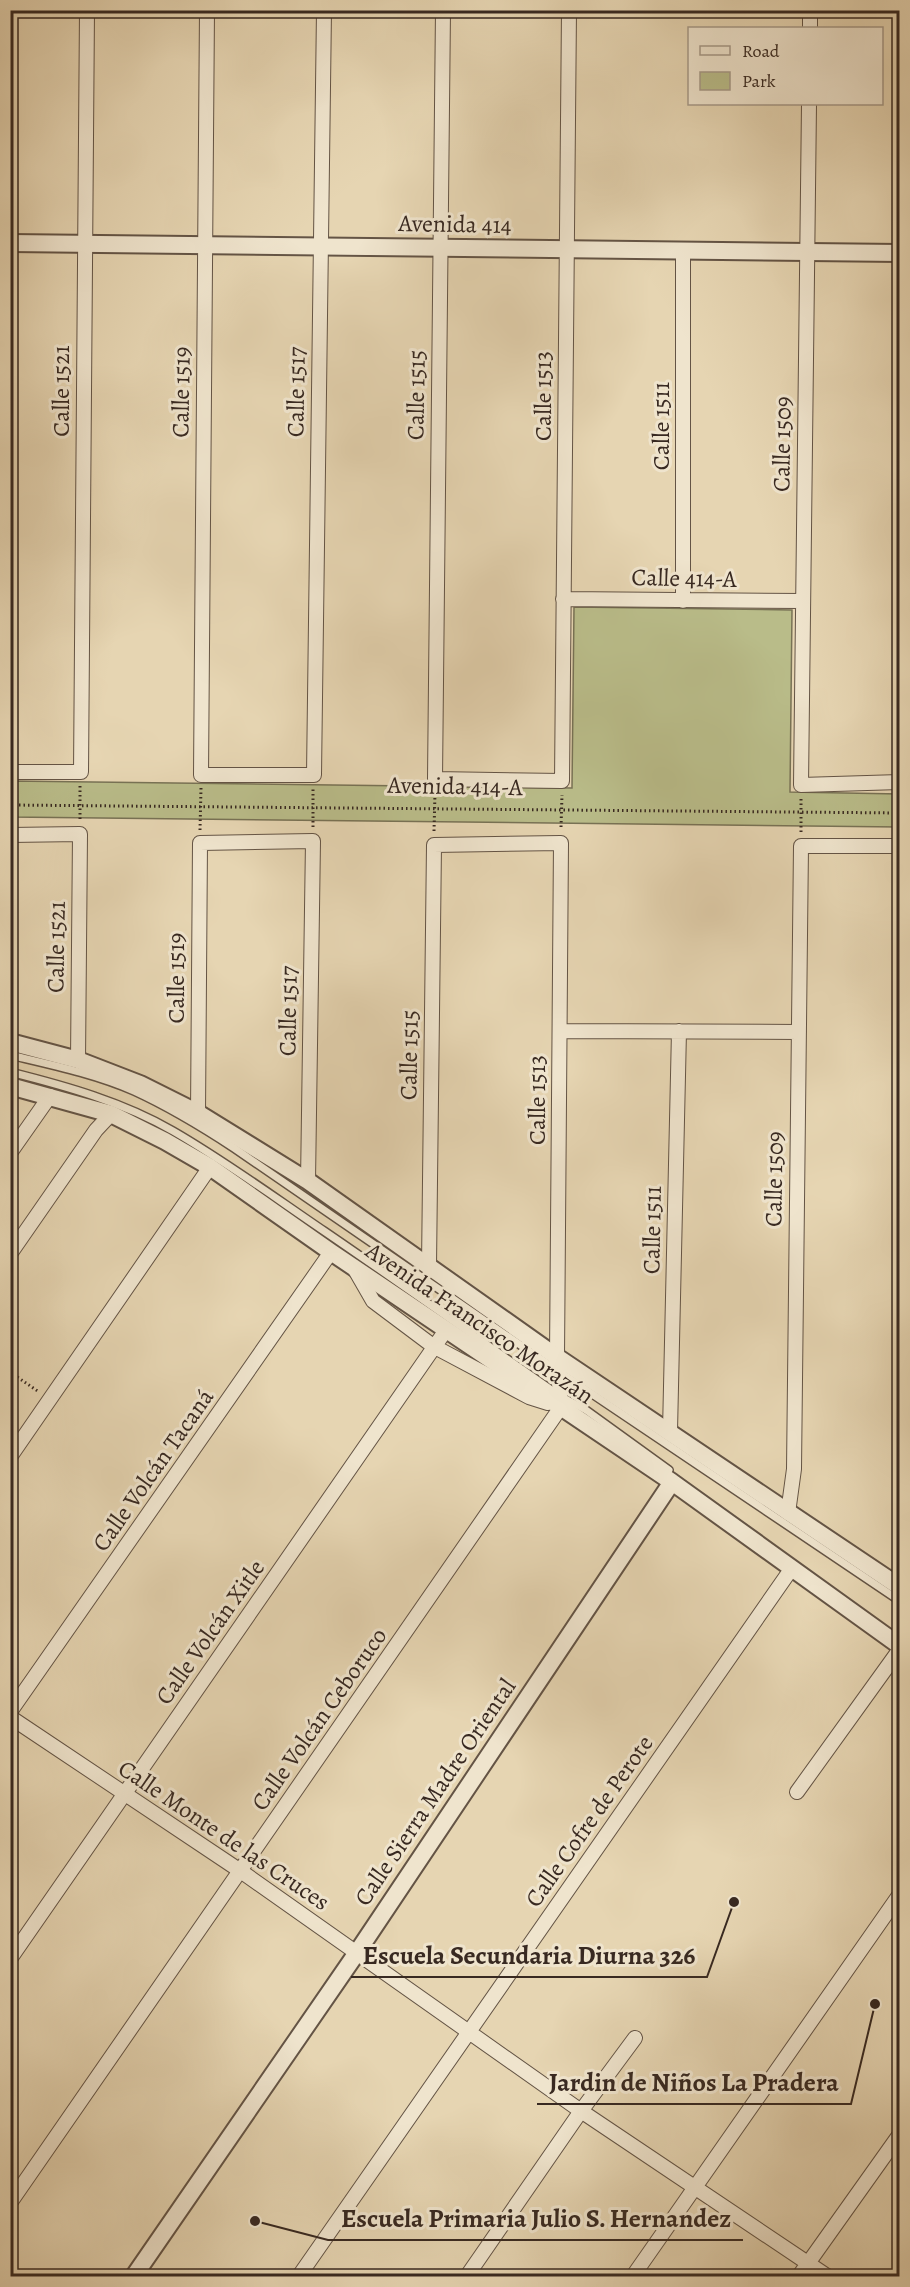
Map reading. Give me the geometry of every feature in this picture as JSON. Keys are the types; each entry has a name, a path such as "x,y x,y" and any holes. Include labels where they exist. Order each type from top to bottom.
{"street":[{"name":"Calle 1521","path":"81,772 87,10"},
{"name":"Calle 1519","path":"201,774 207,10"},
{"name":"Calle 1517","path":"314,775 324,10"},
{"name":"Calle 1515","path":"435,779 443,10"},
{"name":"Calle 1513","path":"562,781 568,10"},
{"path":"810,10 810,27"},
{"name":"Calle 1509","path":"801,785 809,105"},
{"name":"Avenida 414","path":"10,243 900,253"},
{"name":"Calle 1511","path":"683,250 683,601"},
{"name":"Calle 414-A","path":"563,598 803,601"},
{"path":"10,772 81,772"},
{"path":"201,774 314,775"},
{"name":"Avenida 414-A","path":"435,779 562,781"},
{"path":"801,785 900,782"},
{"name":"Calle 1521","path":"78,1060 80,834"},
{"path":"10,835 80,834"},
{"name":"Calle 1517","path":"308,1181 313,842"},
{"path":"200,843 313,842"},
{"name":"Calle 1519","path":"198,1113 200,843"},
{"name":"Calle 1513","path":"561,843 558,1364 561,1402"},
{"path":"434,845 561,843"},
{"name":"Calle 1515","path":"429,1265 434,845"},
{"path":"801,846 900,846"},
{"name":"Calle 1509","path":"788,1513 794,1469 801,846"},
{"path":"560,1031 799,1032"},
{"name":"Calle 1511","path":"670,1431 679,1031"},
{"name":"Avenida Francisco Morazán","path":"10,1042 78,1060 140,1084 198,1113 308,1181 429,1265 558,1364 670,1431 900,1587"},
{"name":"Avenida Francisco Morazán","path":"10,1086 111,1114 210,1167 446,1330 561,1402 900,1648"},
{"path":"10,1153 50,1096"},
{"path":"10,1254 96,1130 111,1114"},
{"path":"10,1457 210,1167"},
{"name":"Calle Volcán Tacaná","path":"10,1714 332,1252"},
{"path":"353,1266 373,1300 434,1346 529,1397 561,1402"},
{"name":"Calle Volcán Xitle","path":"10,1959 446,1330"},
{"name":"Calle Volcán Ceboruco","path":"10,2203 242,1872 561,1402"},
{"name":"Calle Sierra Madre Oriental","path":"134,2277 356,1954 672,1482"},
{"name":"Calle Cofre de Perote","path":"299,2277 792,1568"},
{"path":"797,1792 900,1648"},
{"name":"Calle Monte de las Cruces","path":"10,1714 125,1795 242,1872 581,2111 827,2277"},
{"path":"633,2277 900,1894"},
{"path":"466,2277 634,2038"},
{"path":"799,2277 900,2134"}],"lane":[{"path":"10,1055 71,1070 133,1090 182,1115 558,1364 900,1601"},
{"path":"10,1072 60,1084 122,1106 171,1130 223,1162 332,1236 561,1402 586,1410 900,1636"}],"path":[{"path":"80,834 81,772"},
{"path":"200,843 201,774"},
{"path":"313,842 314,775"},
{"path":"434,845 435,779"},
{"path":"561,843 562,781"},
{"path":"801,785 801,846"},
{"name":"Avenida 414-A","path":"10,805 900,813"},
{"path":"10,1372 50,1400"}],"green space":[{"path":"574,607 792,610 790,792 900,794 899,827 11,817 11,781 572,788"}],"place":[{"name":"Escuela Secundaria Diurna 326","path":"734,1902"},
{"name":"Jardin de Niños La Pradera","path":"875,2004"},
{"name":"Escuela Primaria Julio S. Hernandez","path":"255,2221"}]}
